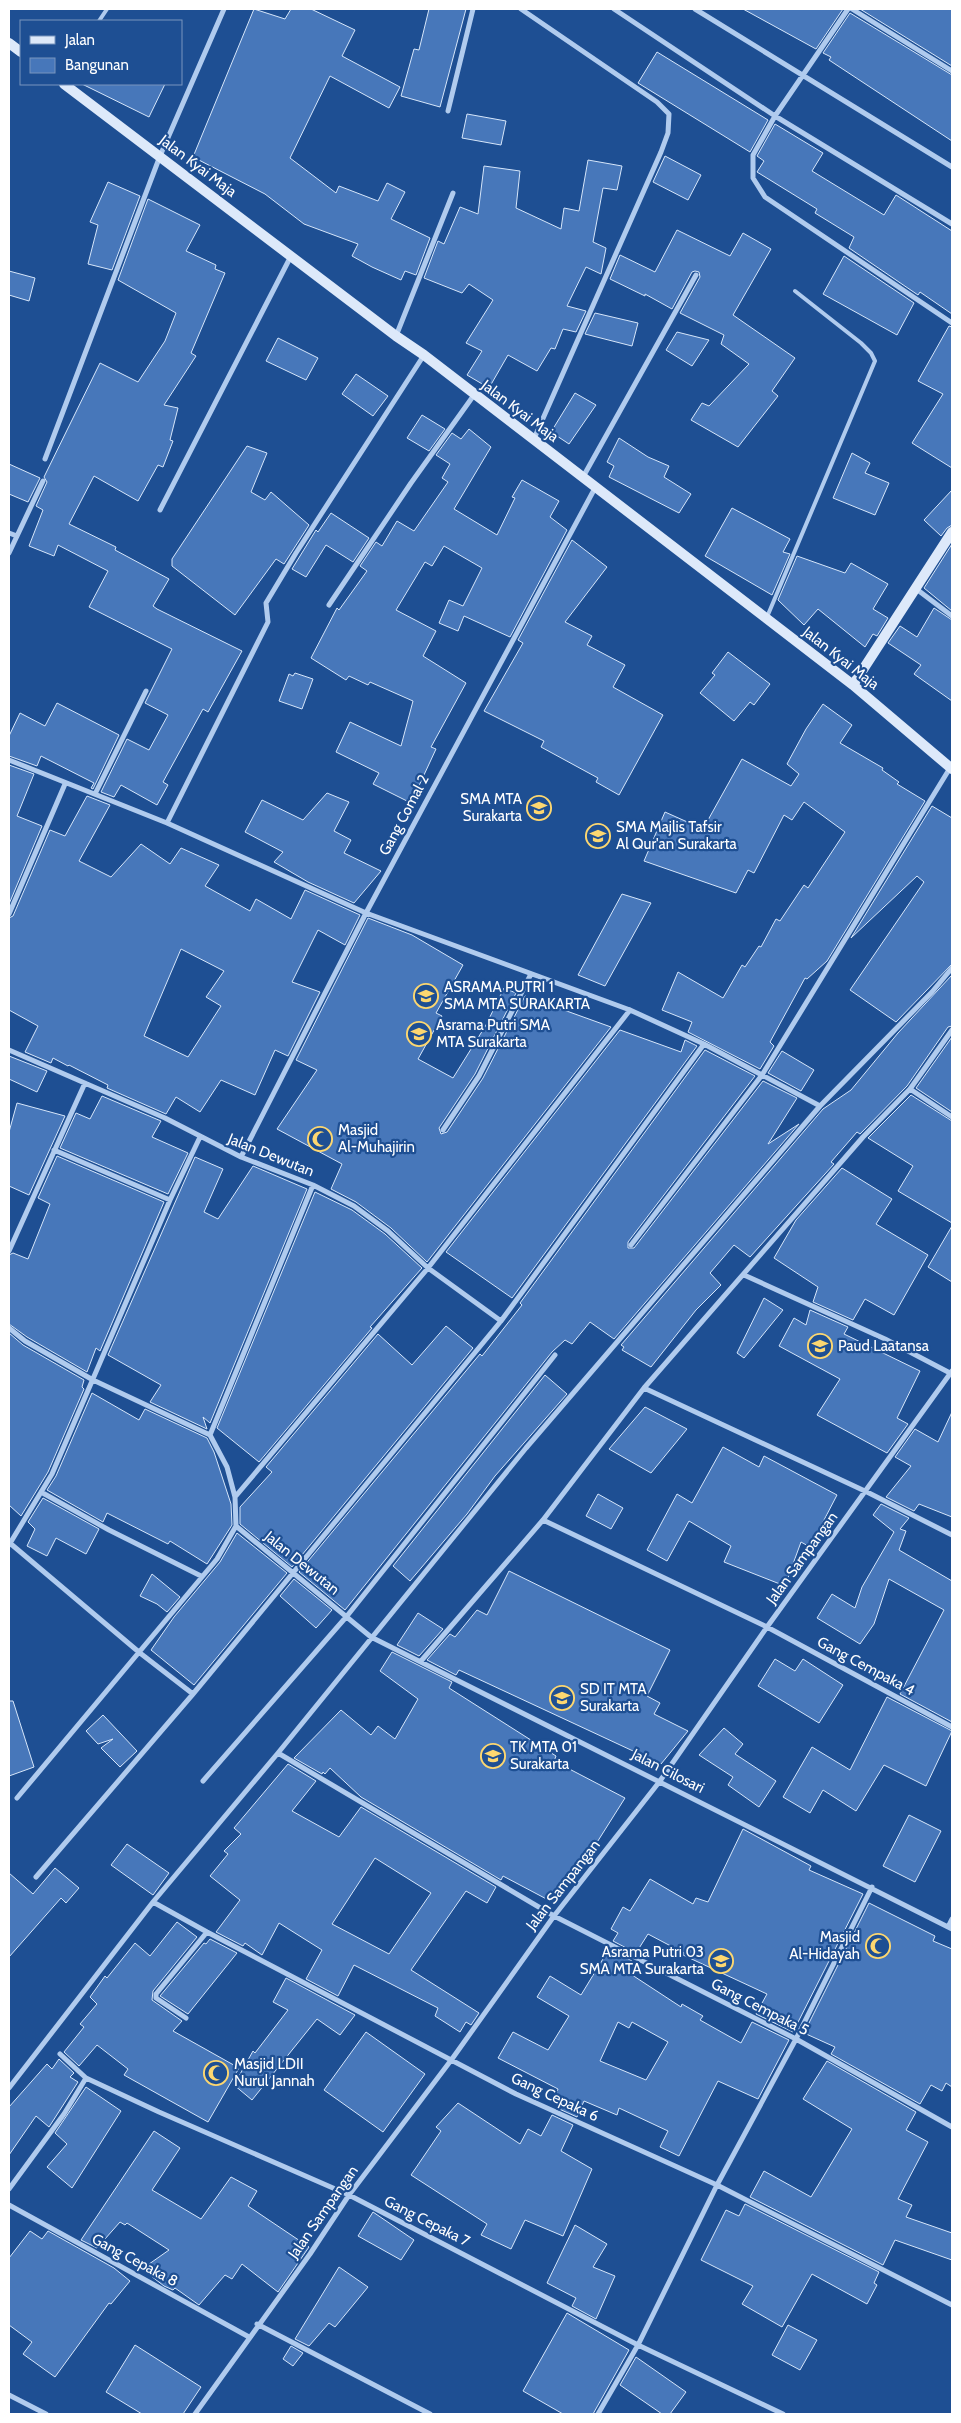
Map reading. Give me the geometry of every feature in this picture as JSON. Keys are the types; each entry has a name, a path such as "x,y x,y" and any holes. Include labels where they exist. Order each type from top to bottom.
{"main road":[{"path":"9,43 20,51"},
{"name":"Jalan Kyai Maja","path":"65,85 396,336 424,355 853,685 951,769"},
{"path":"853,685 952,532"}],"street":[{"path":"45,459 160,156 224,9"},
{"path":"448,111 473,9"},
{"path":"521,9 657,102 669,114 670,124 661,152 533,440"},
{"path":"614,9 775,116 952,224"},
{"path":"695,9 952,168"},
{"path":"952,71 850,9 775,116 753,155 753,178 765,197 952,323"},
{"path":"396,336 453,193"},
{"path":"160,510 291,256"},
{"path":"583,478 696,275"},
{"path":"166,823 268,622 266,603 296,552 424,355"},
{"path":"329,605 410,483 474,395"},
{"path":"9,553 43,481"},
{"name":"Gang Comal 2","path":"241,1157 366,913 595,488"},
{"path":"9,533 17,536"},
{"path":"914,588 952,616"},
{"path":"94,794 146,691"},
{"path":"9,760 166,823 366,913 630,1010 704,1044 820,1106"},
{"path":"631,1245 762,1075 951,769"},
{"path":"9,914 65,784"},
{"path":"9,2088 153,1902 278,1753 526,1448 820,1106 932,992 952,968"},
{"path":"443,1130 479,1076 531,974"},
{"path":"236,1497 428,1268 630,1010"},
{"path":"421,1661 543,1520 644,1388 863,1137 910,1089 952,1030"},
{"path":"36,1877 193,1694 501,1321 704,1044"},
{"name":"Jalan Dewutan","path":"9,1050 165,1118 241,1157 313,1185 354,1206 388,1231 428,1268 501,1321"},
{"path":"9,1250 85,1083"},
{"path":"910,1089 952,1117"},
{"path":"193,1694 140,1653 10,1544 52,1474 170,1200 200,1137"},
{"path":"54,1150 170,1200"},
{"path":"210,1435 313,1185"},
{"path":"744,1275 885,1339 951,1372"},
{"path":"9,1328 25,1341 93,1380 210,1435 227,1467 236,1497 236,1526 217,1559 17,1798"},
{"path":"203,1780 347,1616 555,1355"},
{"name":"Jalan Sampangan","path":"195,2414 257,2324 310,2254 349,2195 452,2059 554,1916 660,1781 951,1372"},
{"path":"644,1388 866,1492 952,1535"},
{"path":"41,1492 109,1530 201,1576"},
{"name":"Gang Cempaka 4","path":"543,1520 768,1627 952,1727"},
{"name":"Jalan Dewutan","path":"236,1526 371,1637"},
{"name":"Jalan Cilosari","path":"371,1637 872,1887 950,1928"},
{"name":"Gang Cempaka 5","path":"278,1753 554,1916 796,2039 952,2127"},
{"path":"598,2414 638,2345 717,2185 796,2039 872,1887"},
{"name":"Gang Cepaka 6","path":"153,1902 206,1932 516,2094 717,2185 952,2305"},
{"path":"950,1928 952,1919"},
{"path":"186,2018 156,1998 156,1994 206,1932"},
{"name":"Gang Cepaka 7","path":"60,2054 86,2078 349,2195 638,2345 783,2414"},
{"path":"9,2189 64,2114 86,2078"},
{"name":"Gang Cepaka 8","path":"9,2205 248,2337"},
{"path":"257,2324 430,2414"},
{"path":"9,2396 46,2414"}],"lane":[{"path":"100,20 106,9"},
{"path":"766,619 875,360 871,352 861,343 795,291"}],"building":[{"path":"254,9 285,19 291,9 311,9 355,30 342,56 400,87 389,108 330,76 290,158 336,193 339,186 378,201 387,183 405,192 391,219 430,238 416,275 405,271 401,280 372,267 352,256 358,244 304,224 265,194 193,157"},
{"path":"429,9 466,9 440,107 401,96 414,49 419,50"},
{"path":"743,9 843,9 816,49"},
{"path":"860,9 952,9 952,66"},
{"path":"850,13 952,75 952,141 829,60 831,57 823,53"},
{"path":"657,52 768,120 750,152 638,83"},
{"path":"84,85 165,85 149,117"},
{"path":"467,114 506,121 501,145 462,138"},
{"path":"775,124 823,153 812,171 884,215 896,195 952,231 952,314 920,292 918,295 849,248 854,237 815,213 817,209 757,172 764,161 757,156"},
{"path":"665,156 701,175 688,200 653,182"},
{"path":"588,160 622,166 617,190 603,188 593,242 606,248 601,274 586,267 567,306 586,311 576,332 563,329 555,349 551,348 537,371 508,355 489,388 467,375 482,351 466,343 493,300 469,284 462,293 424,278 438,241 444,244 460,207 478,214 484,166 520,171 516,208 561,229 564,208 579,211"},
{"path":"108,182 140,196 112,270 88,264 98,225 90,222"},
{"path":"148,199 200,225 186,251 216,265 215,269 225,273 191,353 196,356 164,405 178,408 170,440 173,441 163,467 158,465 138,501 94,476 69,524 116,547 115,550 169,579 153,606 157,609 242,651 208,712 203,709 163,782 168,785 157,805 121,785 114,797 101,792 127,739 149,750 168,715 145,703 172,649 89,607 108,571 58,545 54,556 29,546 43,510 36,506 47,482 44,477 100,363 138,382 165,341 176,313 118,280"},
{"path":"677,230 730,256 743,233 771,249 733,315 795,358 772,391 778,396 738,447 691,420 702,403 709,406 749,364 721,344 724,335 680,313 700,277 699,272 692,272 672,309 645,294 645,296 610,279 620,255 655,272"},
{"path":"844,256 914,303 897,335 823,294"},
{"path":"9,271 35,278 29,301 9,295"},
{"path":"595,313 638,323 632,346 585,334"},
{"path":"949,326 952,327 952,468 912,443 943,394 918,381"},
{"path":"677,332 709,340 692,366 666,350"},
{"path":"278,338 318,358 306,380 266,361"},
{"path":"356,374 388,396 373,416 342,394"},
{"path":"575,393 596,405 569,444 551,432"},
{"path":"422,415 445,429 429,451 407,438"},
{"path":"469,429 491,447 454,509 497,535 515,498 512,497 522,480 559,501 550,517 567,530 510,637 464,616 458,631 439,623 449,600 463,606 482,568 444,546 432,566 425,562 396,610 436,631 423,656 466,683 431,747 436,749 411,803 373,784 379,773 336,752 350,722 401,746 413,701 370,682 368,685 349,676 346,680 311,658 337,608 339,610 367,571 360,566 376,542 382,546 397,521 414,531 448,482 442,478 450,464 436,455 452,433 461,439"},
{"path":"619,438 648,457 669,466 664,477 691,494 679,513 609,477 614,466 607,462"},
{"path":"247,446 267,453 251,492 265,500 271,492 309,525 284,564 276,559 235,615 172,566 172,559"},
{"path":"852,453 870,463 865,473 889,483 875,515 833,498"},
{"path":"9,464 40,478 28,502 9,494"},
{"path":"952,490 952,525 941,536 924,520"},
{"path":"732,508 790,539 783,552 790,554 772,595 705,556"},
{"path":"331,513 369,538 353,562 326,545 306,577 292,569 316,530 318,532"},
{"path":"572,540 607,567 565,622 592,636 587,645 625,665 613,687 663,715 619,795 596,782 598,778 541,747 544,741 484,711 523,643 518,640"},
{"path":"952,544 952,611 924,588"},
{"path":"797,556 845,573 851,563 888,584 873,609 888,618 877,636 873,634 865,647 818,609 804,625 778,600"},
{"path":"934,608 952,620 952,701 914,674 921,665 888,643 900,626 917,637"},
{"path":"728,652 770,684 754,705 750,702 734,721 700,693 715,675 712,673"},
{"path":"295,673 313,679 302,709 279,701 289,674 293,676"},
{"path":"57,703 119,735 93,789 91,788 94,783 41,756 37,766 9,756 9,736 20,713 45,726"},
{"path":"823,704 852,725 840,743 883,768 882,770 899,782 897,784 925,801 827,961 807,979 805,978 770,1042 774,1046 760,1069 688,1032 692,1022 662,1010 678,972 723,998 742,965 745,967 759,946 761,947 776,919 780,921 804,885 808,888 845,832 804,802 792,820 784,815 754,873 748,870 736,893 644,861 665,812 703,829 742,759 791,786 799,774 787,764 806,729"},
{"path":"9,765 34,774 17,816 42,826 9,904"},
{"path":"327,793 349,802 334,831 351,840 344,853 381,871 354,903 308,882 274,862 283,852 245,832 262,800 303,820"},
{"path":"87,796 110,805 79,861 111,877 141,844 170,864 181,848 219,865 205,886 250,911 256,899 291,919 305,890 360,915 345,945 318,930 292,982 320,992 288,1056 275,1050 255,1095 221,1080 200,1112 176,1097 166,1114 107,1088 108,1085 69,1065 53,1058 51,1063 25,1052 38,1026 9,1010 9,918 13,916 50,830 65,836","holes":["181,949 224,971 206,997 221,1006 188,1057 144,1036"]},
{"path":"932,806 952,818 952,964 896,1022 850,990 924,882 917,876 851,938"},
{"path":"622,894 651,903 605,986 578,975"},
{"path":"368,918 412,935 463,965 436,1013 442,1016 418,1059 453,1078 486,1025 504,988 516,993 475,1074 439,1128 441,1134 447,1132 483,1078 525,996 611,1027 427,1262 391,1228 356,1202 331,1189 342,1164 277,1129 317,1070 296,1060"},
{"path":"952,975 952,1026 948,1027 907,1086 860,1134 857,1132 831,1162 834,1164 750,1257 734,1245 710,1273 721,1285 696,1310 651,1367 622,1350 624,1347 621,1345 823,1109 851,1090 898,1033"},
{"path":"620,1030 681,1052 685,1040 697,1046 512,1298 446,1252"},
{"path":"952,1037 952,1112 916,1088"},
{"path":"705,1050 755,1076 628,1242 628,1248 634,1248 763,1081 797,1098 768,1144 799,1124 614,1339 590,1322 572,1344 565,1340 552,1352 345,1610 299,1572 480,1354 482,1356 522,1305 520,1303"},
{"path":"782,1051 814,1070 801,1091 768,1073"},
{"path":"9,1056 47,1071 37,1092 9,1079"},
{"path":"911,1095 952,1121 952,1223 898,1191 913,1166 868,1138"},
{"path":"102,1096 161,1121 152,1137 188,1153 168,1194 60,1148 76,1113 90,1119"},
{"path":"17,1103 65,1116 29,1195 9,1186 9,1132"},
{"path":"57,1156 164,1202 100,1351 96,1348 87,1372 27,1337 9,1324 9,1255 13,1253 28,1259 50,1204 38,1198"},
{"path":"195,1157 223,1169 204,1212 218,1219 253,1166 307,1189 210,1423 203,1417 207,1429 150,1402 161,1385 108,1355"},
{"path":"842,1168 892,1199 876,1224 928,1255 894,1315 865,1299 853,1320 813,1302 818,1287 774,1258 796,1220"},
{"path":"315,1192 352,1210 385,1234 422,1268 370,1327 372,1328 259,1462 217,1428"},
{"path":"952,1226 952,1282 928,1267"},
{"path":"764,1298 783,1310 744,1358 737,1353"},
{"path":"810,1310 848,1327 844,1334 920,1371 897,1418 908,1424 887,1453 817,1415 840,1379 779,1346 794,1318 806,1325"},
{"path":"446,1326 473,1348 292,1567 240,1524 240,1507 272,1472 266,1467 378,1334 412,1365"},
{"path":"9,1333 23,1345 84,1380 82,1387 84,1389 48,1472 21,1516 9,1505"},
{"path":"545,1375 567,1394 495,1476 467,1514 410,1581 393,1566"},
{"path":"92,1393 139,1420 145,1409 207,1438 214,1452 231,1504 232,1525 207,1564 170,1541 168,1544 107,1513 103,1522 47,1490 56,1476"},
{"path":"645,1407 687,1429 651,1473 609,1449"},
{"path":"952,1412 952,1517 919,1504 914,1511 886,1497 911,1466 895,1457 915,1429 938,1442"},
{"path":"723,1447 759,1467 764,1456 837,1495 810,1547 801,1542 785,1586 724,1562 731,1546 689,1521 667,1561 647,1550 677,1494 692,1503"},
{"path":"598,1494 623,1508 611,1529 586,1516"},
{"path":"43,1498 99,1529 86,1554 56,1538 47,1556 27,1546 35,1529 28,1522"},
{"path":"881,1504 909,1518 900,1529 906,1531 899,1550 952,1581 952,1722 900,1694 944,1610 889,1579 874,1624 860,1644 817,1618 832,1594 855,1608 862,1587 894,1532 873,1515"},
{"path":"237,1533 287,1573 194,1685 151,1650 174,1617 220,1562"},
{"path":"509,1571 670,1650 647,1696 660,1703 654,1714 688,1731 661,1764 459,1670 456,1675 427,1660 450,1634 455,1637 477,1610 487,1615"},
{"path":"152,1574 180,1597 167,1612 157,1604 140,1596"},
{"path":"294,1579 332,1610 316,1628 280,1596"},
{"path":"418,1613 443,1629 419,1656 397,1645"},
{"path":"392,1652 452,1682 449,1688 556,1756 554,1761 625,1798 589,1855 587,1854 554,1903 503,1876 501,1880 361,1797 330,1768 325,1774 323,1772 322,1774 294,1758 341,1710 371,1735 378,1726 395,1739 418,1699 380,1671"},
{"path":"775,1659 795,1671 803,1659 843,1685 819,1723 758,1686"},
{"path":"887,1697 952,1731 926,1786 884,1765 856,1811 823,1790 810,1813 783,1797 812,1747 850,1770"},
{"path":"9,1701 13,1701 34,1767 9,1776"},
{"path":"103,1715 137,1751 120,1767 101,1748 113,1739 98,1744 86,1731"},
{"path":"724,1728 743,1744 735,1754 776,1781 759,1807 728,1785 733,1777 699,1755"},
{"path":"288,1764 316,1781 292,1811 339,1837 361,1807 496,1887 487,1903 466,1891 411,1970 479,2013 471,2025 466,2022 460,2032 435,2016 438,2008 354,1965 338,1996 306,1979 322,1950 279,1923 262,1955 245,1943 243,1946 216,1932 240,1900 210,1876 228,1854 224,1851 241,1834 234,1828","holes":["375,1858 431,1893 389,1954 332,1924"]},
{"path":"909,1815 941,1831 915,1882 883,1866"},
{"path":"743,1829 811,1866 809,1870 863,1894 793,2032 756,2014 767,1994 683,1955 684,1953 648,1934 636,1953 613,1941 618,1933 611,1929 623,1907 630,1911 650,1879 693,1904 696,1898 708,1902"},
{"path":"127,1844 169,1873 153,1895 111,1865"},
{"path":"55,1868 79,1888 66,1903 61,1898 9,1957 9,1873 33,1894"},
{"path":"869,1903 935,1936 933,1941 952,1949 952,2087 946,2083 942,2091 931,2085 920,2104 831,2054 835,2047 804,2033"},
{"path":"177,1922 197,1937 153,1991 152,2000 182,2021 173,2031 239,2068 208,2122 124,2075 128,2069 97,2045 79,2066 64,2052 84,2027 80,2024 97,2004 90,1997 105,1976 107,1978 135,1943 150,1956"},
{"path":"210,1939 237,1953 188,2014 160,1996 204,1943 206,1944"},
{"path":"609,1949 632,1961 626,1971 681,2007 682,2004 703,2016 700,2020 741,2043 752,2022 789,2040 758,2099 718,2081 679,2156 660,2147 668,2131 619,2108 617,2115 584,2101 577,2117 557,2108 562,2098 556,2095 558,2089 498,2058 513,2032 548,2050 569,2016 537,1997 550,1976 581,1995","holes":["618,2022 629,2028 632,2022 668,2042 646,2080 600,2061"]},
{"path":"286,1978 355,2015 340,2035 317,2019 252,2100 234,2085 253,2051 255,2053 288,2010 273,2002"},
{"path":"366,2032 425,2074 383,2132 324,2090"},
{"path":"59,2059 74,2073 70,2077 78,2082 49,2127 36,2116 9,2155 9,2107 47,2064 52,2069"},
{"path":"827,2061 916,2112 906,2130 928,2142 898,2199 912,2205 906,2217 952,2233 952,2260 895,2240 883,2265 750,2197 764,2171 811,2197 852,2129 803,2099"},
{"path":"86,2087 121,2111 72,2188 47,2167 67,2144 55,2133"},
{"path":"458,2103 520,2144 528,2129 541,2136 552,2115 573,2125 561,2151 592,2169 563,2236 525,2220 511,2249 481,2235 487,2224 411,2175 441,2131 436,2127"},
{"path":"154,2131 180,2148 152,2190 201,2219 231,2177 257,2191 248,2206 309,2247 278,2292 242,2264 232,2279 225,2275 199,2305 175,2288 173,2290 164,2286 142,2269 169,2250 127,2223 125,2225 120,2222 97,2248 81,2240"},
{"path":"745,2204 879,2272 874,2283 877,2285 867,2304 812,2274 782,2327 742,2304 753,2286 701,2260 726,2210 739,2216"},
{"path":"373,2212 414,2240 401,2260 358,2236"},
{"path":"575,2225 607,2244 593,2267 615,2276 596,2319 572,2306 576,2298 547,2283"},
{"path":"30,2231 42,2239 48,2231 114,2268 130,2281 111,2304 109,2303 55,2377 23,2354 32,2342 9,2325 9,2258"},
{"path":"339,2267 368,2287 335,2327 329,2323 309,2346 295,2339"},
{"path":"567,2313 629,2350 593,2414 563,2414 523,2391"},
{"path":"788,2325 817,2340 800,2370 772,2355"},
{"path":"135,2345 201,2387 183,2414 142,2414 106,2392"},
{"path":"291,2346 303,2353 293,2366 283,2359"},
{"path":"636,2357 686,2392 670,2414 662,2414 620,2385"}],"place":[{"name":"SMA MTA Surakarta","path":"539,808"},
{"name":"SMA Majlis Tafsir Al Qur'an Surakarta","path":"598,836"},
{"name":"ASRAMA PUTRI 1 SMA MTA SURAKARTA","path":"426,996"},
{"name":"Asrama Putri SMA MTA Surakarta","path":"419,1034"},
{"name":"Masjid Al-Muhajirin","path":"320,1139"},
{"name":"Paud Laatansa","path":"820,1346"},
{"name":"SD IT MTA Surakarta","path":"562,1698"},
{"name":"TK MTA 01 Surakarta","path":"493,1756"},
{"name":"Masjid Al-Hidayah","path":"878,1946"},
{"name":"Asrama Putri 03 SMA MTA Surakarta","path":"721,1961"},
{"name":"Masjid LDII Nurul Jannah","path":"216,2073"}]}
